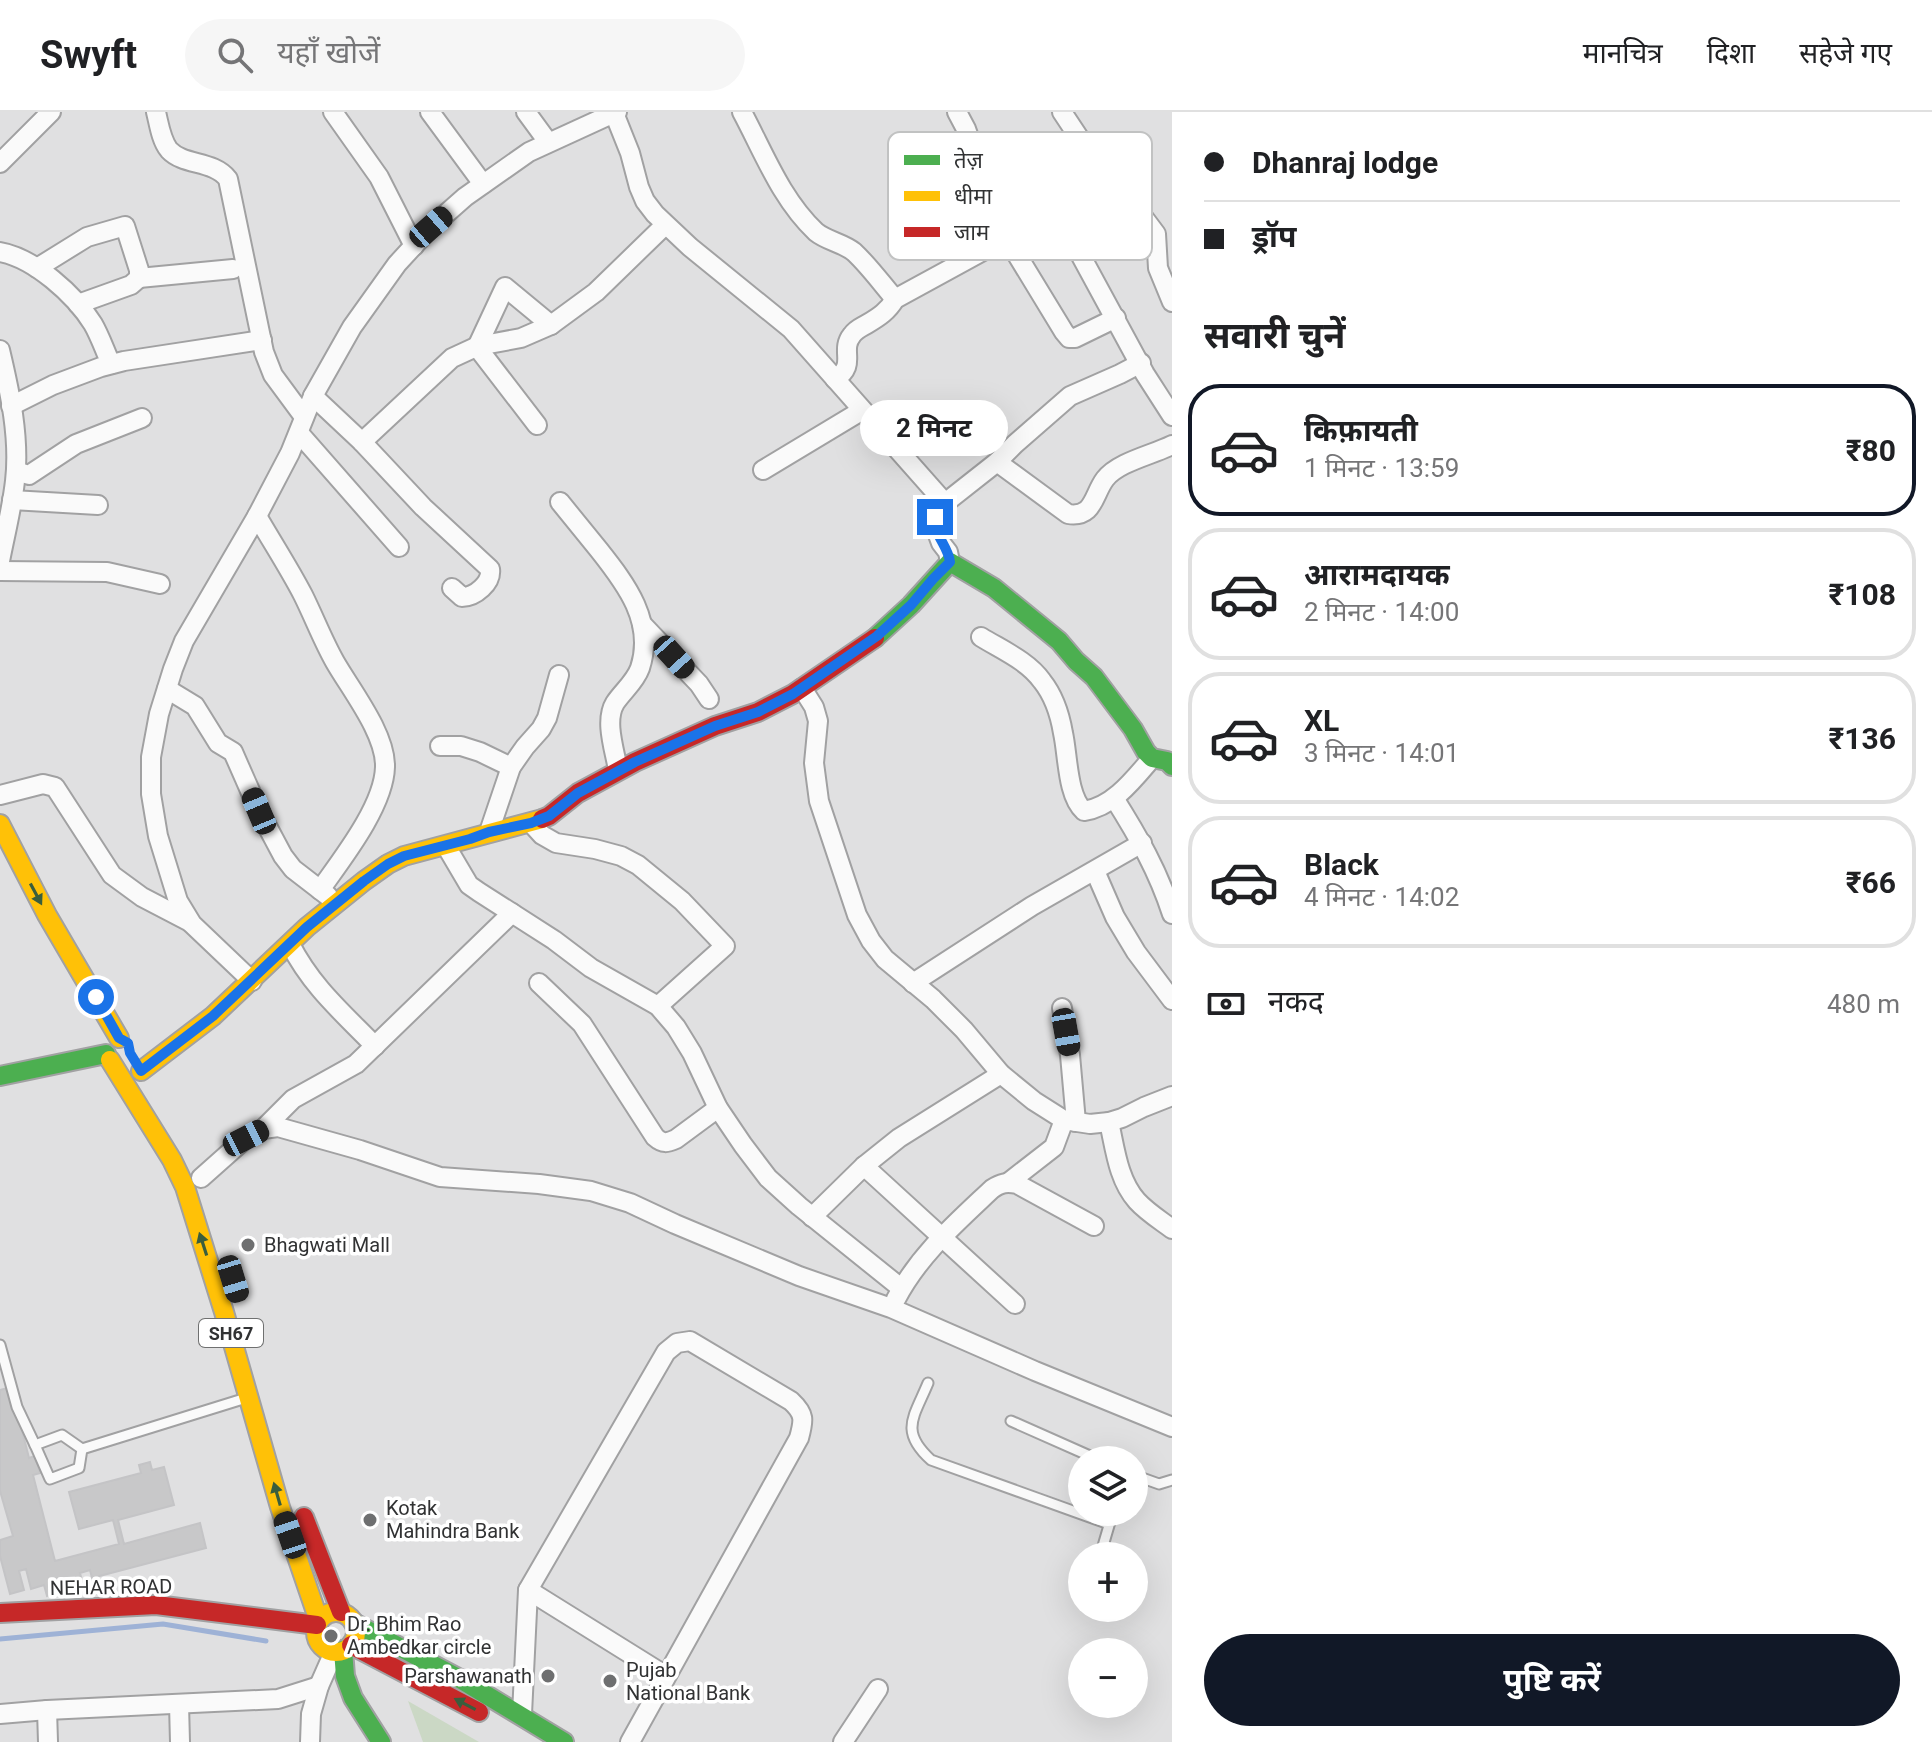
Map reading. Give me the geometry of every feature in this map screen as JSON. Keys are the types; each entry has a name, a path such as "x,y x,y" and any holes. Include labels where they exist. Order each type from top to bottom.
{"street":[{"path":"0,163 51,112"},
{"path":"156,112 164,139 172,152 219,170 228,179 264,352 273,375 302,425 399,547"},
{"path":"333,112 379,177 414,246"},
{"path":"430,112 483,184"},
{"path":"526,112 548,142"},
{"path":"252,981 192,924 178,901 158,836 151,794 151,757 167,689 184,641 257,516 313,396 352,327 397,264 414,246 454,207 529,152 615,112 645,201 665,225 791,329 945,503"},
{"path":"742,112 770,170 800,213 819,234 853,252 895,299"},
{"path":"957,112 967,132"},
{"path":"1062,112 1075,132"},
{"path":"362,442 452,358 477,347 521,338 551,325 596,292 665,225"},
{"path":"37,268 87,237 125,226 139,278"},
{"path":"1152,229 1156,234 1158,268 1172,302"},
{"path":"0,252 21,258 37,268 78,304 95,329 111,364"},
{"path":"835,379 848,366 847,345 856,330 882,315 895,299 966,260"},
{"path":"1020,260 1069,338 1116,318"},
{"path":"1084,260 1150,382 1172,416"},
{"path":"78,304 131,285 139,278 233,269"},
{"path":"477,347 505,287 551,325"},
{"path":"11,406 53,385 111,364 262,340"},
{"path":"477,347 537,425"},
{"path":"0,350 15,434 16,471 0,561"},
{"path":"1141,363 1070,396 997,462 945,503 934,524 950,562 994,588 1059,641 1094,677 1152,758 1167,761 1172,766"},
{"path":"313,396 362,442 423,507 490,569 488,580 472,596 462,597 452,588"},
{"path":"763,470 861,411"},
{"path":"16,471 29,475 76,444 142,418"},
{"path":"997,462 1068,514 1079,516 1087,511 1106,478 1119,467 1172,445"},
{"path":"12,500 98,505"},
{"path":"560,502 619,576 629,591 642,624 645,639 640,667 612,710 611,727 618,770"},
{"path":"257,516 302,594 334,661 368,715 385,760 376,801 356,839 320,890"},
{"path":"0,1076 124,1058 203,1024 337,902 388,864 404,856 549,816 578,793 618,770 715,726 758,712 802,688 877,636 911,605 950,562"},
{"path":"0,571 107,572 160,584"},
{"path":"642,624 699,684 709,699"},
{"path":"981,637 1026,664 1041,679 1055,703 1072,791 1084,811 1114,798 1152,758"},
{"path":"489,832 511,767 547,718 559,675"},
{"path":"802,688 814,707 818,721 814,763 819,801 857,915 885,959 933,999 1001,1074 1034,1101 1070,1121 1090,1124 1109,1122 1172,1096"},
{"path":"167,689 195,706 218,743 233,752 259,811 293,869 337,902"},
{"path":"440,746 461,746 511,767"},
{"path":"0,795 43,784 55,787 112,875 142,897 192,924"},
{"path":"1114,798 1142,843 1172,914"},
{"path":"531,823 542,835 556,843 595,849 621,856 638,865 682,901 725,946 658,1006"},
{"name":"SH67","path":"0,824 124,1058 185,1187 258,1394 280,1507 318,1623 316,1634 319,1643 325,1649 343,1649 533,1742"},
{"path":"913,983 1032,906 1142,843"},
{"path":"446,846 469,885 591,968 658,1006 692,1053 718,1108 768,1178 901,1288"},
{"path":"1095,871 1115,917 1136,952 1172,1000"},
{"path":"512,913 356,1064 293,1099 266,1126 360,1150 440,1177 591,1191 630,1203 799,1276 891,1308 1172,1427"},
{"path":"290,944 303,970 317,988 375,1046"},
{"path":"539,983 582,1024 618,1083 661,1142 669,1143 676,1139 718,1108"},
{"name":"SH67","path":"80,1006 124,1058"},
{"path":"891,1308 901,1288 942,1236 992,1189 1009,1182 1054,1147 1070,1121 1070,1055 1062,1008"},
{"path":"812,1217 864,1166 912,1129 1001,1074"},
{"path":"1109,1122 1126,1184 1136,1200 1172,1229"},
{"path":"200,1178 246,1138 263,1129 278,1127"},
{"path":"864,1166 1015,1304"},
{"path":"1009,1182 1049,1200 1094,1226"},
{"path":"522,1714 528,1590 666,1352 677,1343 690,1341 791,1401 801,1410 803,1423 799,1438 630,1742"},
{"path":"297,1493 306,1522 356,1631 355,1638 343,1649 319,1686 311,1714 310,1742"},
{"path":"528,1590 666,1676"},
{"name":"NEHAR ROAD","path":"0,1613 156,1605 318,1623"},
{"path":"318,1623 333,1612 348,1618 522,1714 564,1742"},
{"path":"343,1649 345,1676 353,1698 381,1742"},
{"path":"0,1714 278,1699 319,1686"},
{"path":"843,1742 878,1689"},
{"path":"179,1704 180,1742"},
{"path":"47,1710 48,1742"}],"lane":[{"path":"0,1345 17,1407 50,1479 79,1468 82,1449"},
{"path":"928,1383 911,1425 912,1437 918,1448 931,1460 1068,1509"},
{"path":"82,1449 258,1394"},
{"path":"1011,1421 1068,1446"},
{"path":"35,1445 62,1435 82,1449"},
{"path":"1148,1480 1159,1484 1172,1480"}],"green space":[{"path":"408,1701 479,1742 423,1742"}],"building":[{"path":"11,1387 29,1458 35,1456 40,1473 33,1475 55,1561 119,1544 113,1520 79,1529 69,1492 141,1473 139,1465 150,1462 152,1470 164,1467 174,1505 118,1520 124,1544 200,1523 206,1548 92,1578 90,1570 80,1573 83,1585 63,1591 59,1578 51,1580 54,1594 47,1596 44,1585 31,1589 26,1569 19,1571 24,1590 10,1594 0,1556 0,1540 13,1536 0,1491 0,1390"}],"waterway":[{"path":"0,1639 163,1624 266,1641"}],"traffic: fast":[{"path":"875,638 911,605 950,562 994,588 1059,641 1094,677 1133,729 1146,752 1152,758 1167,761 1172,766"},
{"path":"0,1076 106,1054"},
{"path":"354,1623 460,1679 564,1742"},
{"path":"343,1650 345,1676 353,1698 381,1742"}],"traffic: slow":[{"path":"141,1071 213,1016 307,927 388,864 404,856 542,819"},
{"path":"0,824 47,915 119,1038"},
{"path":"110,1060 172,1160 185,1187 280,1507 319,1621"},
{"path":"336,1612 350,1618 356,1632 350,1646 336,1652 322,1646 316,1632 322,1618 336,1612"}],"traffic: jam":[{"path":"542,819 578,793 635,762 715,726 758,712 793,694 875,638"},
{"path":"304,1517 341,1612"},
{"path":"0,1613 156,1605 317,1625"},
{"path":"351,1645 479,1712"}],"place":[{"name":"Bhagwati Mall","path":"248,1245"},
{"name":"Kotak Mahindra Bank","path":"370,1520"},
{"name":"Dr. Bhim Rao Ambedkar circle","path":"331,1636"},
{"name":"Parshawanath","path":"548,1676"},
{"name":"Pujab National Bank","path":"610,1681"}],"route":[{"path":"96,997 119,1038 128,1043 141,1071 213,1016 307,927 388,864 404,856 549,816 602,779 715,726 758,712 820,676 877,636 911,605 950,562 948,552 935,530 935,517"}]}
